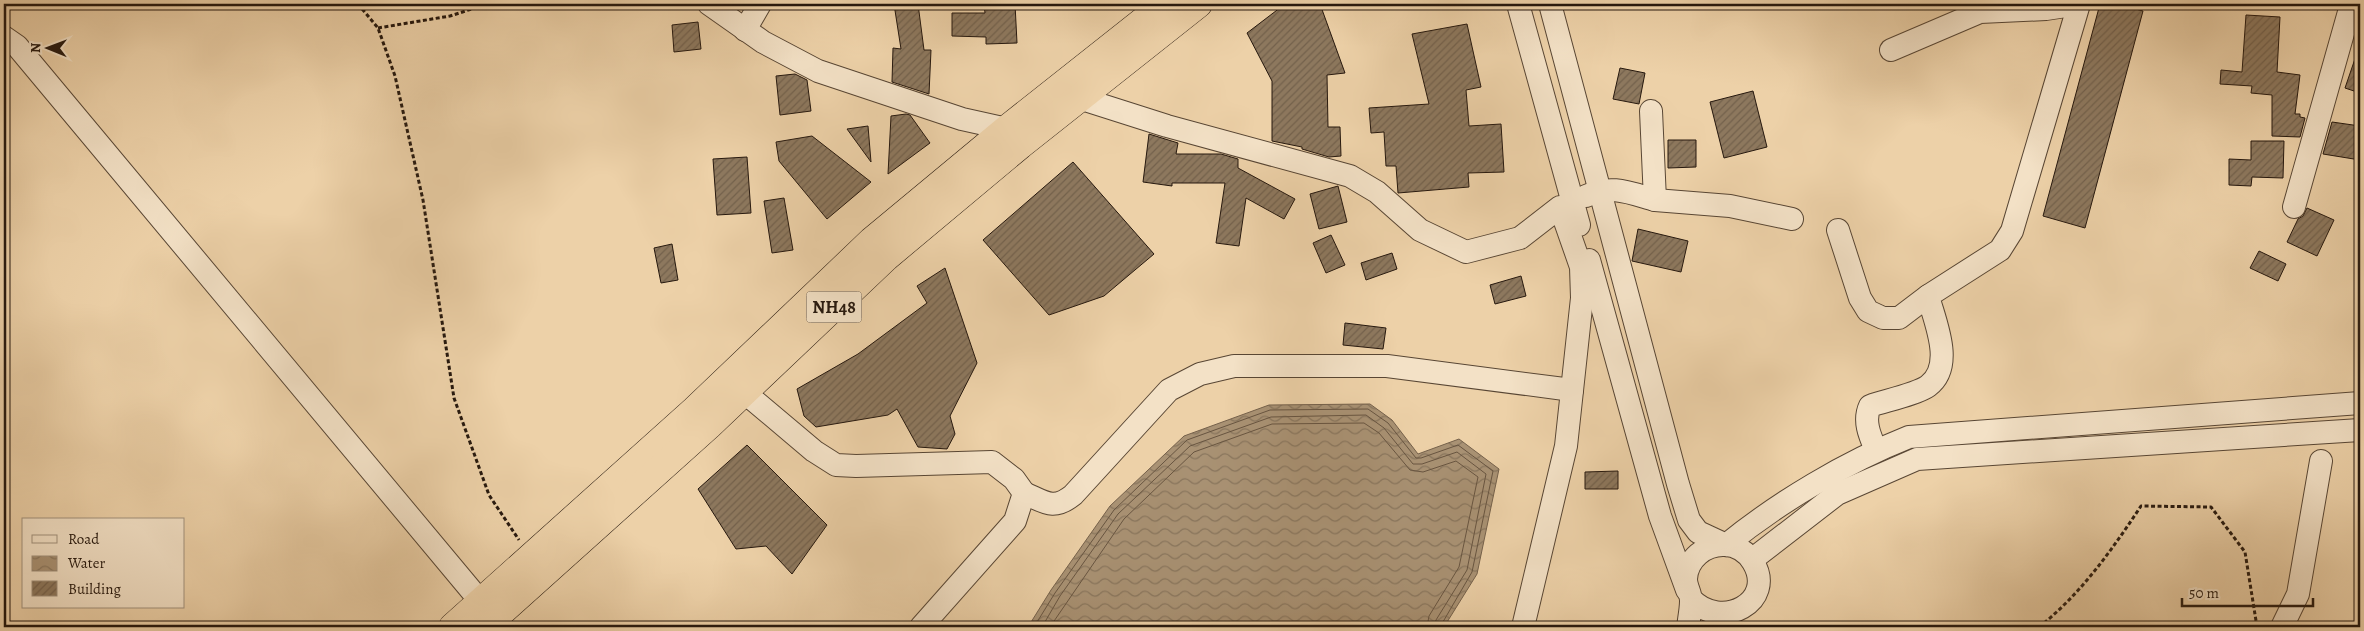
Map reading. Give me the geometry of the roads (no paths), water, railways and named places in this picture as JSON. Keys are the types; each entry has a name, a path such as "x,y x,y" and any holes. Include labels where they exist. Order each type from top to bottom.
{"highway":[{"name":"NH48","path":"482,615 531,557 696,410 872,242 1013,137 1159,17 1198,4"},
{"name":"NH48","path":"453,627 482,615 744,392 1013,137 1079,98 1159,17"}],"street":[{"path":"709,4 763,42 818,71 1013,137"},
{"path":"745,30 760,4"},
{"path":"1518,4 1580,267 1582,298 1566,446 1523,627"},
{"path":"1550,4 1689,520 1698,532 1726,545"},
{"path":"1838,230 1860,298 1868,311 1884,318 1899,318 1928,296 2000,250 2012,231 2079,4 2046,9 1980,12 1891,50"},
{"path":"2294,207 2324,107 2349,13"},
{"path":"4,37 17,46 482,615"},
{"path":"1079,98 1167,126 1350,176 1377,192 1420,230 1466,252 1520,238 1566,205 1600,190 1619,190 1656,200 1730,206 1792,219"},
{"path":"1651,111 1656,200"},
{"path":"1566,205 1660,516 1689,595 1704,613 1730,622 1751,603 1756,593 1758,582 1753,561 1746,553 1736,547 1726,545 1714,545 1695,557 1689,567 1686,578 1689,595 1688,627"},
{"path":"1876,450 1868,433 1866,413 1870,406 1926,387 1936,378 1943,355 1928,296"},
{"path":"744,392 814,452 836,464 856,466 992,462 1014,479 1024,494 1050,504 1061,504 1073,495 1169,390 1200,374 1234,366 1387,366 1572,390"},
{"path":"1726,545 1764,514 1876,450 1909,437 2360,403"},
{"path":"1753,561 1758,555 1837,494 1917,459 2360,430"},
{"path":"2282,627 2298,594 2320,461"},
{"path":"921,627 1015,521 1024,494"}],"water":[{"path":"1370,404 1392,420 1418,454 1459,439 1499,469 1477,574 1444,627 1028,627 1051,590 1110,506 1184,436 1269,405"}]}
